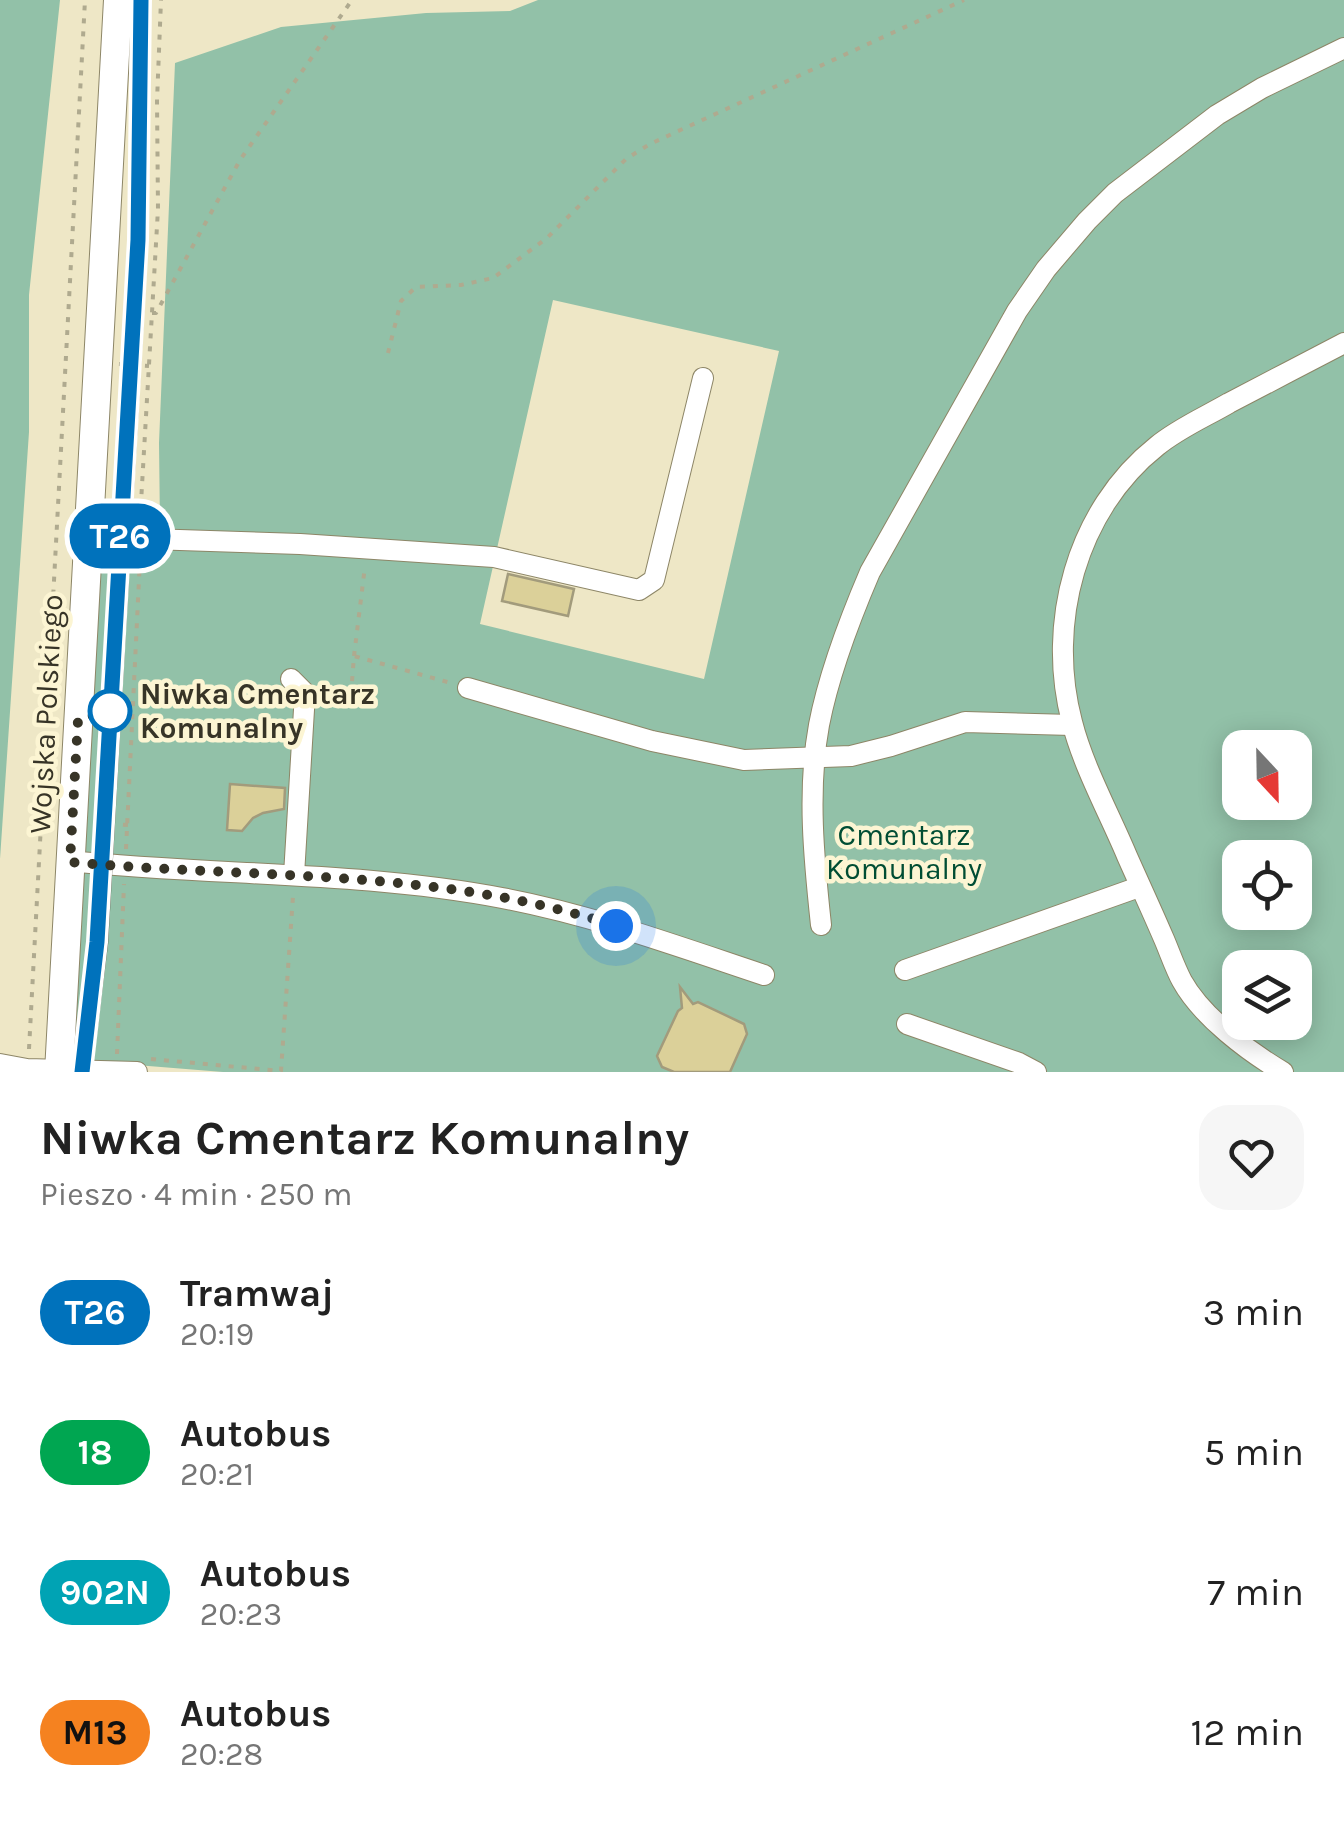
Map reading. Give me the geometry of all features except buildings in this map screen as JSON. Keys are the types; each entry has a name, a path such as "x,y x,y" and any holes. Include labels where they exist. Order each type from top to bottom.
{"main road":[{"name":"Wojska Polskiego","path":"59,1071 118,0"}],"street":[{"path":"821,925 813,808 815,759 819,725 852,612 870,572 1017,311 1046,269 1114,192 1217,115 1344,48"},
{"path":"1283,1072 1226,1032 1182,980 1072,725 1062,642 1067,600 1086,538 1105,504 1143,459 1181,429 1344,343"},
{"path":"88,537 395,549 494,557 640,590 654,580 703,378"},
{"path":"294,875 298,686"},
{"path":"468,688 705,754 744,760 850,756 965,722 1072,725"},
{"path":"70,862 420,885 500,898 579,914 764,975"},
{"path":"905,970 1139,887"},
{"path":"907,1024 1036,1072"},
{"path":"0,1064 59,1071 136,1065"}],"path":[{"path":"28,1069 85,0"},
{"path":"152,313 156,313 180,272 240,160 352,0"},
{"path":"388,353 400,301 416,287 461,286 493,278 547,238 626,159 650,144 964,0"},
{"path":"298,686 351,694 365,566 371,562 394,562 395,549"},
{"path":"354,656 468,688"},
{"path":"136,1065 280,1071 294,875"}],"green space":[{"path":"0,0 60,0 29,295 29,432 0,859"},
{"name":"Cmentarz Komunalny","path":"538,0 1344,0 1344,1072 223,1072 74,1060 103,524 160,527 159,443 175,63 281,27 426,13 510,11","holes":["553,300 779,351 704,679 480,624"]}],"tram line":[{"name":"T26","path":"82,1072 97,942 138,240 141,0"},
{"path":"91,1072 107,943 147,239 150,0"}],"place":[{"name":"Niwka Cmentarz Komunalny","path":"110,711"}],"route":[{"path":"110,711 78,720 70,862 420,885 527,903 616,926"}]}
